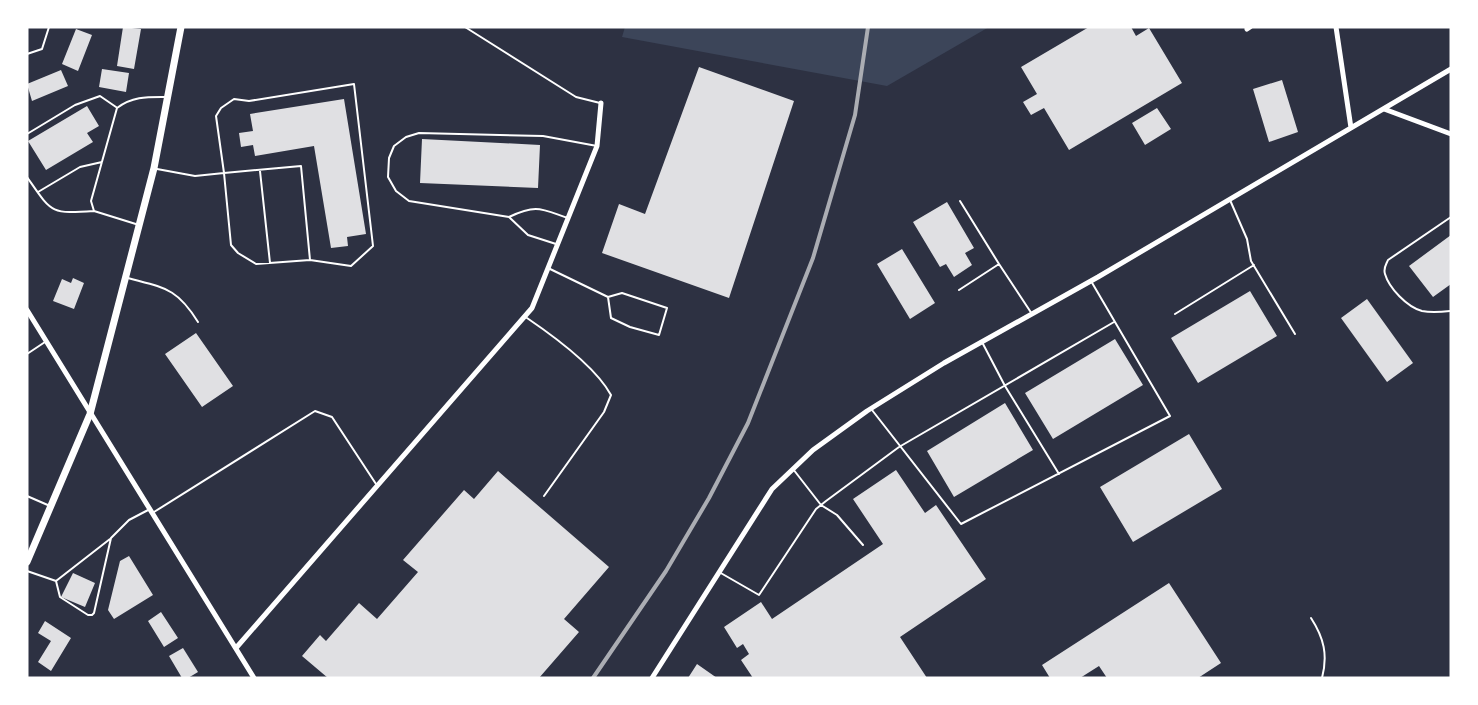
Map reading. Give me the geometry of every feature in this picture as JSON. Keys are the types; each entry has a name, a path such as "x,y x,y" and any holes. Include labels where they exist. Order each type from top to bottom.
{"main road":[{"path":"27,562 90,414 154,168 181,27"}],"street":[{"path":"1336,27 1351,128"},
{"path":"652,678 772,489 813,450 871,409 982,342 1091,281 1451,69"},
{"path":"236,648 532,308 597,146 601,104"},
{"path":"1384,109 1451,134"},
{"path":"27,310 254,678"}],"lane":[{"path":"27,54 42,49 49,27"},
{"path":"465,27 576,97 601,104"},
{"path":"354,84 373,246 351,266 310,260 256,264 238,253 231,244 216,116 221,108 234,99 249,101 354,84"},
{"path":"27,134 85,100 100,96 117,108"},
{"path":"94,211 92,201 117,108 127,100 139,97 167,97"},
{"path":"557,244 528,234 509,217 410,201 396,191 388,177 389,158 394,146 406,137 419,133 543,136 597,146"},
{"path":"38,192 80,167 102,162"},
{"path":"154,168 195,176 301,166 310,260"},
{"path":"260,170 270,263"},
{"path":"27,177 47,206 55,210 69,213 94,211 139,225"},
{"path":"1230,200 1247,239 1254,265 1295,334"},
{"path":"960,201 1032,314"},
{"path":"509,217 526,209 539,208 568,218"},
{"path":"1451,217 1388,260 1384,267 1392,288 1410,306 1430,312 1451,311"},
{"path":"959,291 999,264"},
{"path":"1175,314 1254,265"},
{"path":"548,268 608,297 622,293 667,308 659,335 630,327 611,318 608,297"},
{"path":"126,278 174,292 198,322"},
{"path":"871,409 962,525 1170,417 1091,281"},
{"path":"524,316 567,348 605,385 611,395 604,412 544,496"},
{"path":"719,572 759,595 816,509 821,505 899,447 1115,322"},
{"path":"27,354 46,342"},
{"path":"982,342 1005,386 1059,474"},
{"path":"56,581 111,538 129,520 151,511 315,411 332,417 378,486"},
{"path":"793,469 821,505 837,515 863,545"},
{"path":"27,496 50,506"},
{"path":"56,581 60,597 88,615 92,615 111,538"},
{"path":"27,571 56,581"},
{"path":"1311,618 1319,630 1326,649 1323,678"}],"shaded area":[{"path":"625,27 989,27 887,86 622,37"}],"building":[{"path":"123,27 141,29 134,69 117,66"},
{"path":"1089,27 1131,27 1136,36 1149,28 1182,83 1069,150 1044,108 1031,115 1023,102 1037,94 1021,67"},
{"path":"76,29 92,35 78,71 62,64"},
{"path":"699,67 794,101 729,298 602,253 619,204 645,214"},
{"path":"102,69 129,73 126,92 99,87"},
{"path":"61,70 68,86 32,101 27,84"},
{"path":"1282,80 1298,132 1269,142 1253,89"},
{"path":"344,99 366,234 347,237 348,246 331,248 314,146 255,156 253,145 241,147 239,133 253,131 250,114"},
{"path":"87,106 99,126 87,133 93,142 46,170 28,141"},
{"path":"1157,108 1171,129 1145,145 1132,123"},
{"path":"422,139 540,145 538,188 420,183"},
{"path":"947,202 974,248 965,253 972,265 954,277 946,264 940,267 913,222"},
{"path":"1451,235 1451,284 1433,297 1409,266"},
{"path":"902,249 935,303 910,319 877,264"},
{"path":"73,278 84,283 74,309 53,301 62,279 71,283"},
{"path":"1250,291 1277,336 1198,383 1171,338"},
{"path":"1367,299 1413,363 1387,382 1341,318"},
{"path":"196,333 233,386 202,407 165,354"},
{"path":"1115,339 1143,385 1053,439 1025,393"},
{"path":"1005,403 1033,450 954,497 927,451"},
{"path":"1189,434 1222,489 1133,542 1100,487"},
{"path":"896,470 925,513 936,505 986,579 900,637 927,678 753,678 741,660 749,654 743,644 737,648 724,627 761,602 772,619 883,544 853,499"},
{"path":"498,471 609,567 564,619 579,632 539,678 328,678 302,656 320,635 326,641 359,603 377,619 418,572 403,560 464,490 474,499"},
{"path":"129,556 153,595 114,619 108,610 120,561"},
{"path":"73,573 95,583 85,607 61,597"},
{"path":"1169,583 1221,663 1198,678 1107,678 1099,666 1080,678 1050,678 1042,665"},
{"path":"161,612 178,638 164,647 148,621"},
{"path":"45,621 71,638 51,671 38,662 51,641 38,633"},
{"path":"183,648 198,672 188,678 182,678 169,656"},
{"path":"697,664 717,678 688,678"}],"railway":[{"path":"593,678 666,571 709,498 748,423 813,258 855,115 868,27"}]}
